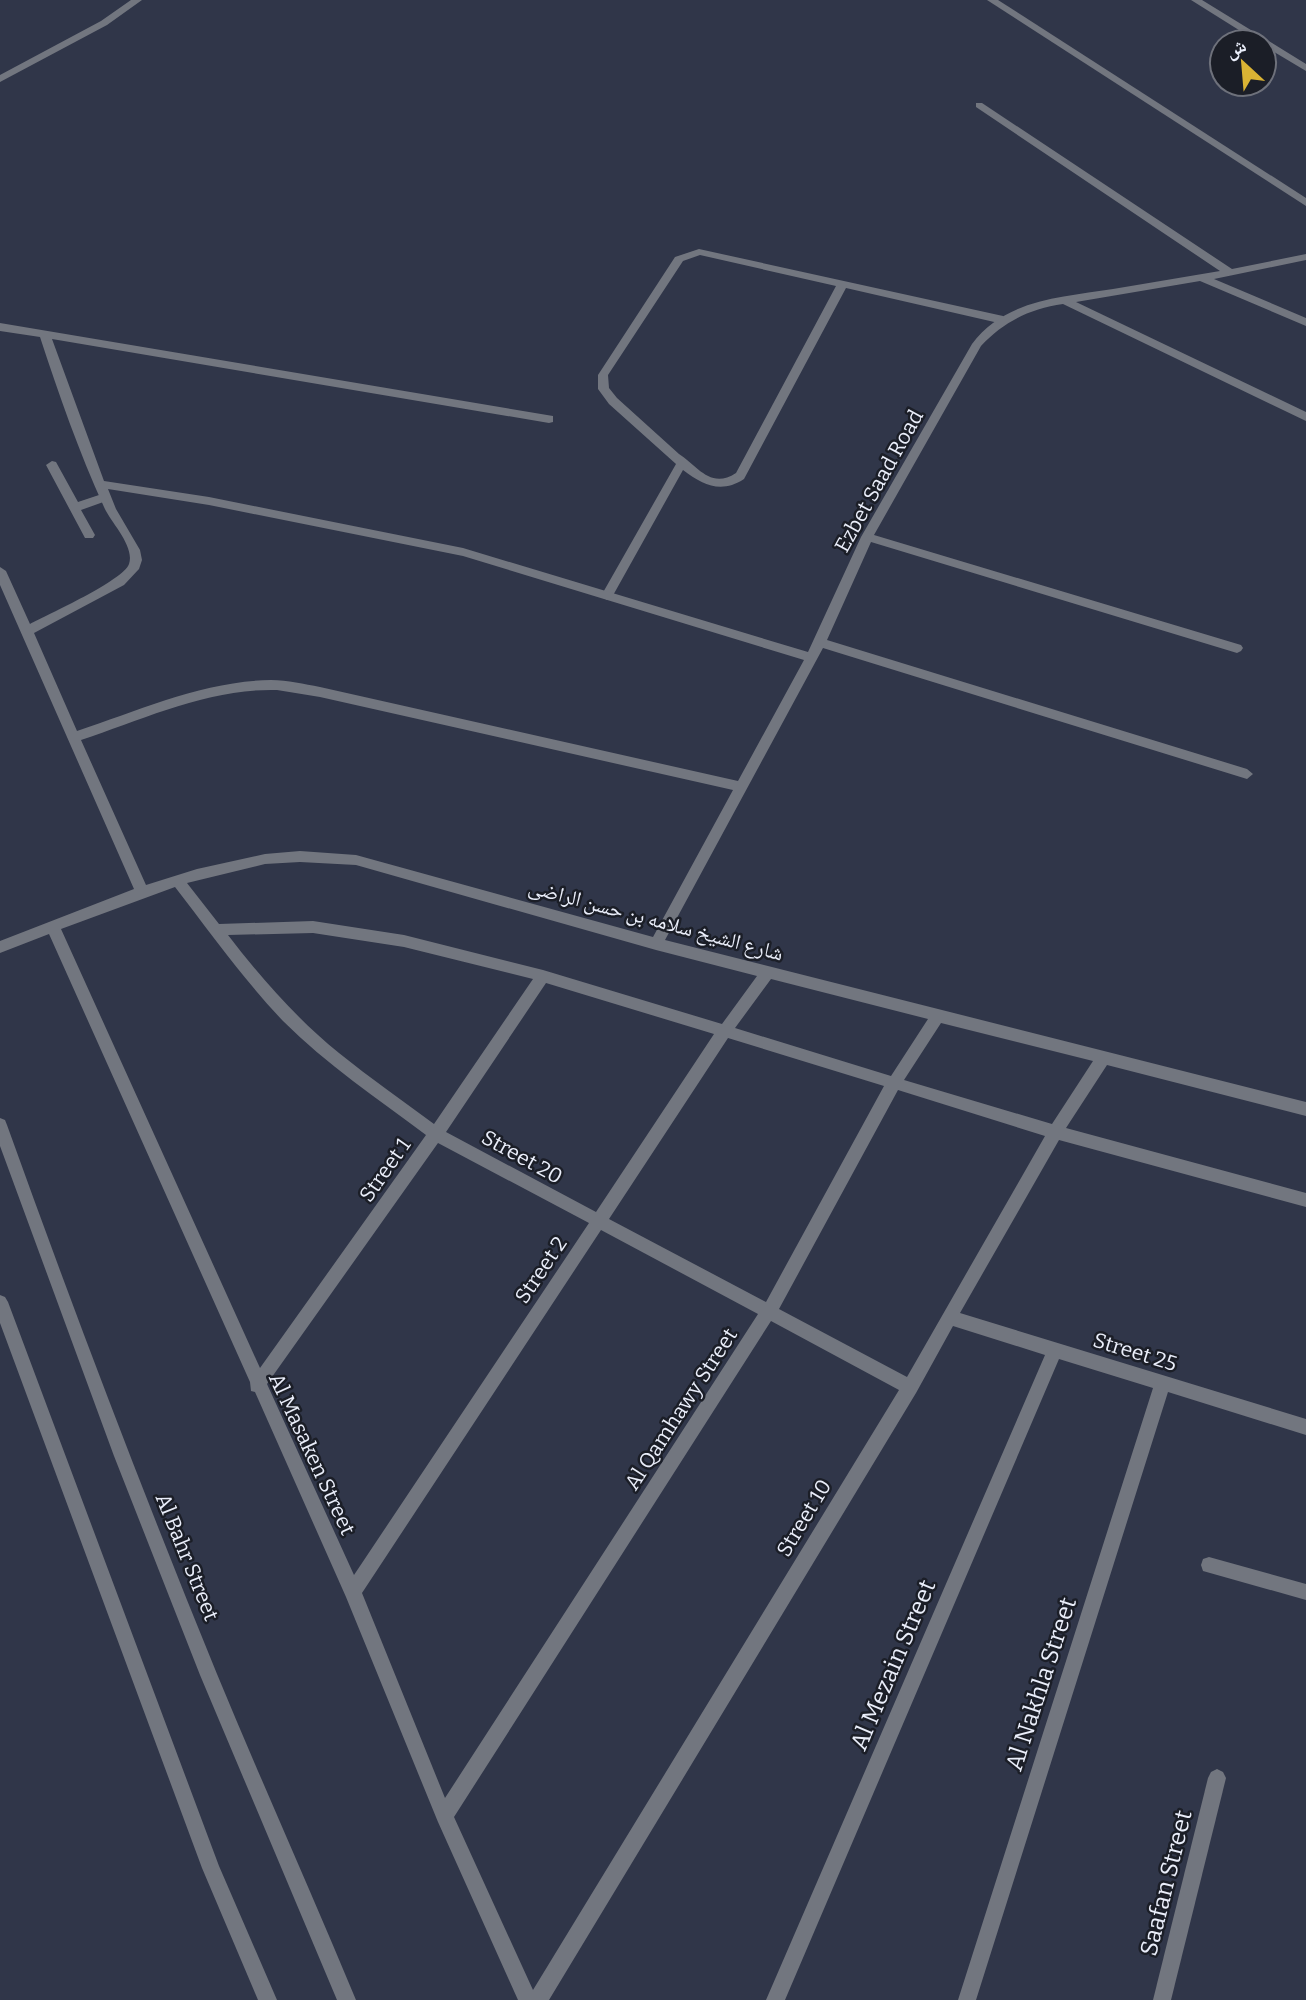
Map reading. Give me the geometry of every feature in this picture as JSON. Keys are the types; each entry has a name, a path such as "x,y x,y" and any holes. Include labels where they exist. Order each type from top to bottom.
{"street":[{"path":"0,79 104,23 138,0"},
{"path":"992,0 1306,203"},
{"path":"1196,0 1241,28"},
{"path":"1278,51 1306,68"},
{"path":"979,105 1230,273"},
{"path":"842,285 740,476 723,484 712,483 683,461 613,401 602,382 603,375 679,259 699,251 1003,320"},
{"name":"Ezbet Saad Road","path":"656,944 820,642 867,537 977,344 1003,320 1021,310 1062,299 1202,278 1306,257"},
{"path":"1202,278 1306,322"},
{"path":"1062,299 1306,417"},
{"path":"0,327 549,419"},
{"path":"27,631 132,573 136,565 134,550 105,497 79,437 45,335"},
{"path":"607,596 683,461"},
{"path":"52,465 89,535"},
{"path":"100,484 209,501 463,552 812,657"},
{"path":"74,508 105,497"},
{"path":"867,537 1237,648"},
{"path":"0,570 143,894"},
{"path":"820,642 1247,774"},
{"path":"74,737 196,698 240,687 272,685 320,692 743,787"},
{"name":"شارع الشيخ سلامه بن حسن الراضى","path":"0,947 178,881 268,858 312,856 356,860 656,944 1306,1109"},
{"name":"Street 20","path":"178,881 215,930 298,1025 383,1096 436,1134 598,1223 910,1387"},
{"path":"215,930 313,926 359,932 542,976 1055,1132 1306,1200"},
{"name":"Al Masaken Street","path":"53,927 257,1385 353,1592 444,1816 528,2000"},
{"name":"Street 2","path":"353,1592 724,1032 768,972"},
{"name":"Street 1","path":"257,1385 436,1134 542,976"},
{"name":"Al Qamhawy Street","path":"444,1816 769,1311 894,1083 938,1016"},
{"name":"Street 10","path":"538,2000 910,1387 1055,1132 1103,1058"},
{"name":"Al Bahr Street","path":"0,1125 69,1322 271,1828 347,2000"},
{"path":"1,1307 211,1868 268,2000"},
{"name":"Street 25","path":"951,1318 1306,1427"},
{"name":"Al Mezain Street","path":"775,2000 1055,1350"},
{"name":"Al Nakhla Street","path":"967,2000 1163,1383"},
{"path":"1209,1565 1306,1592"},
{"name":"Saafan Street","path":"1162,2000 1217,1778"}]}
